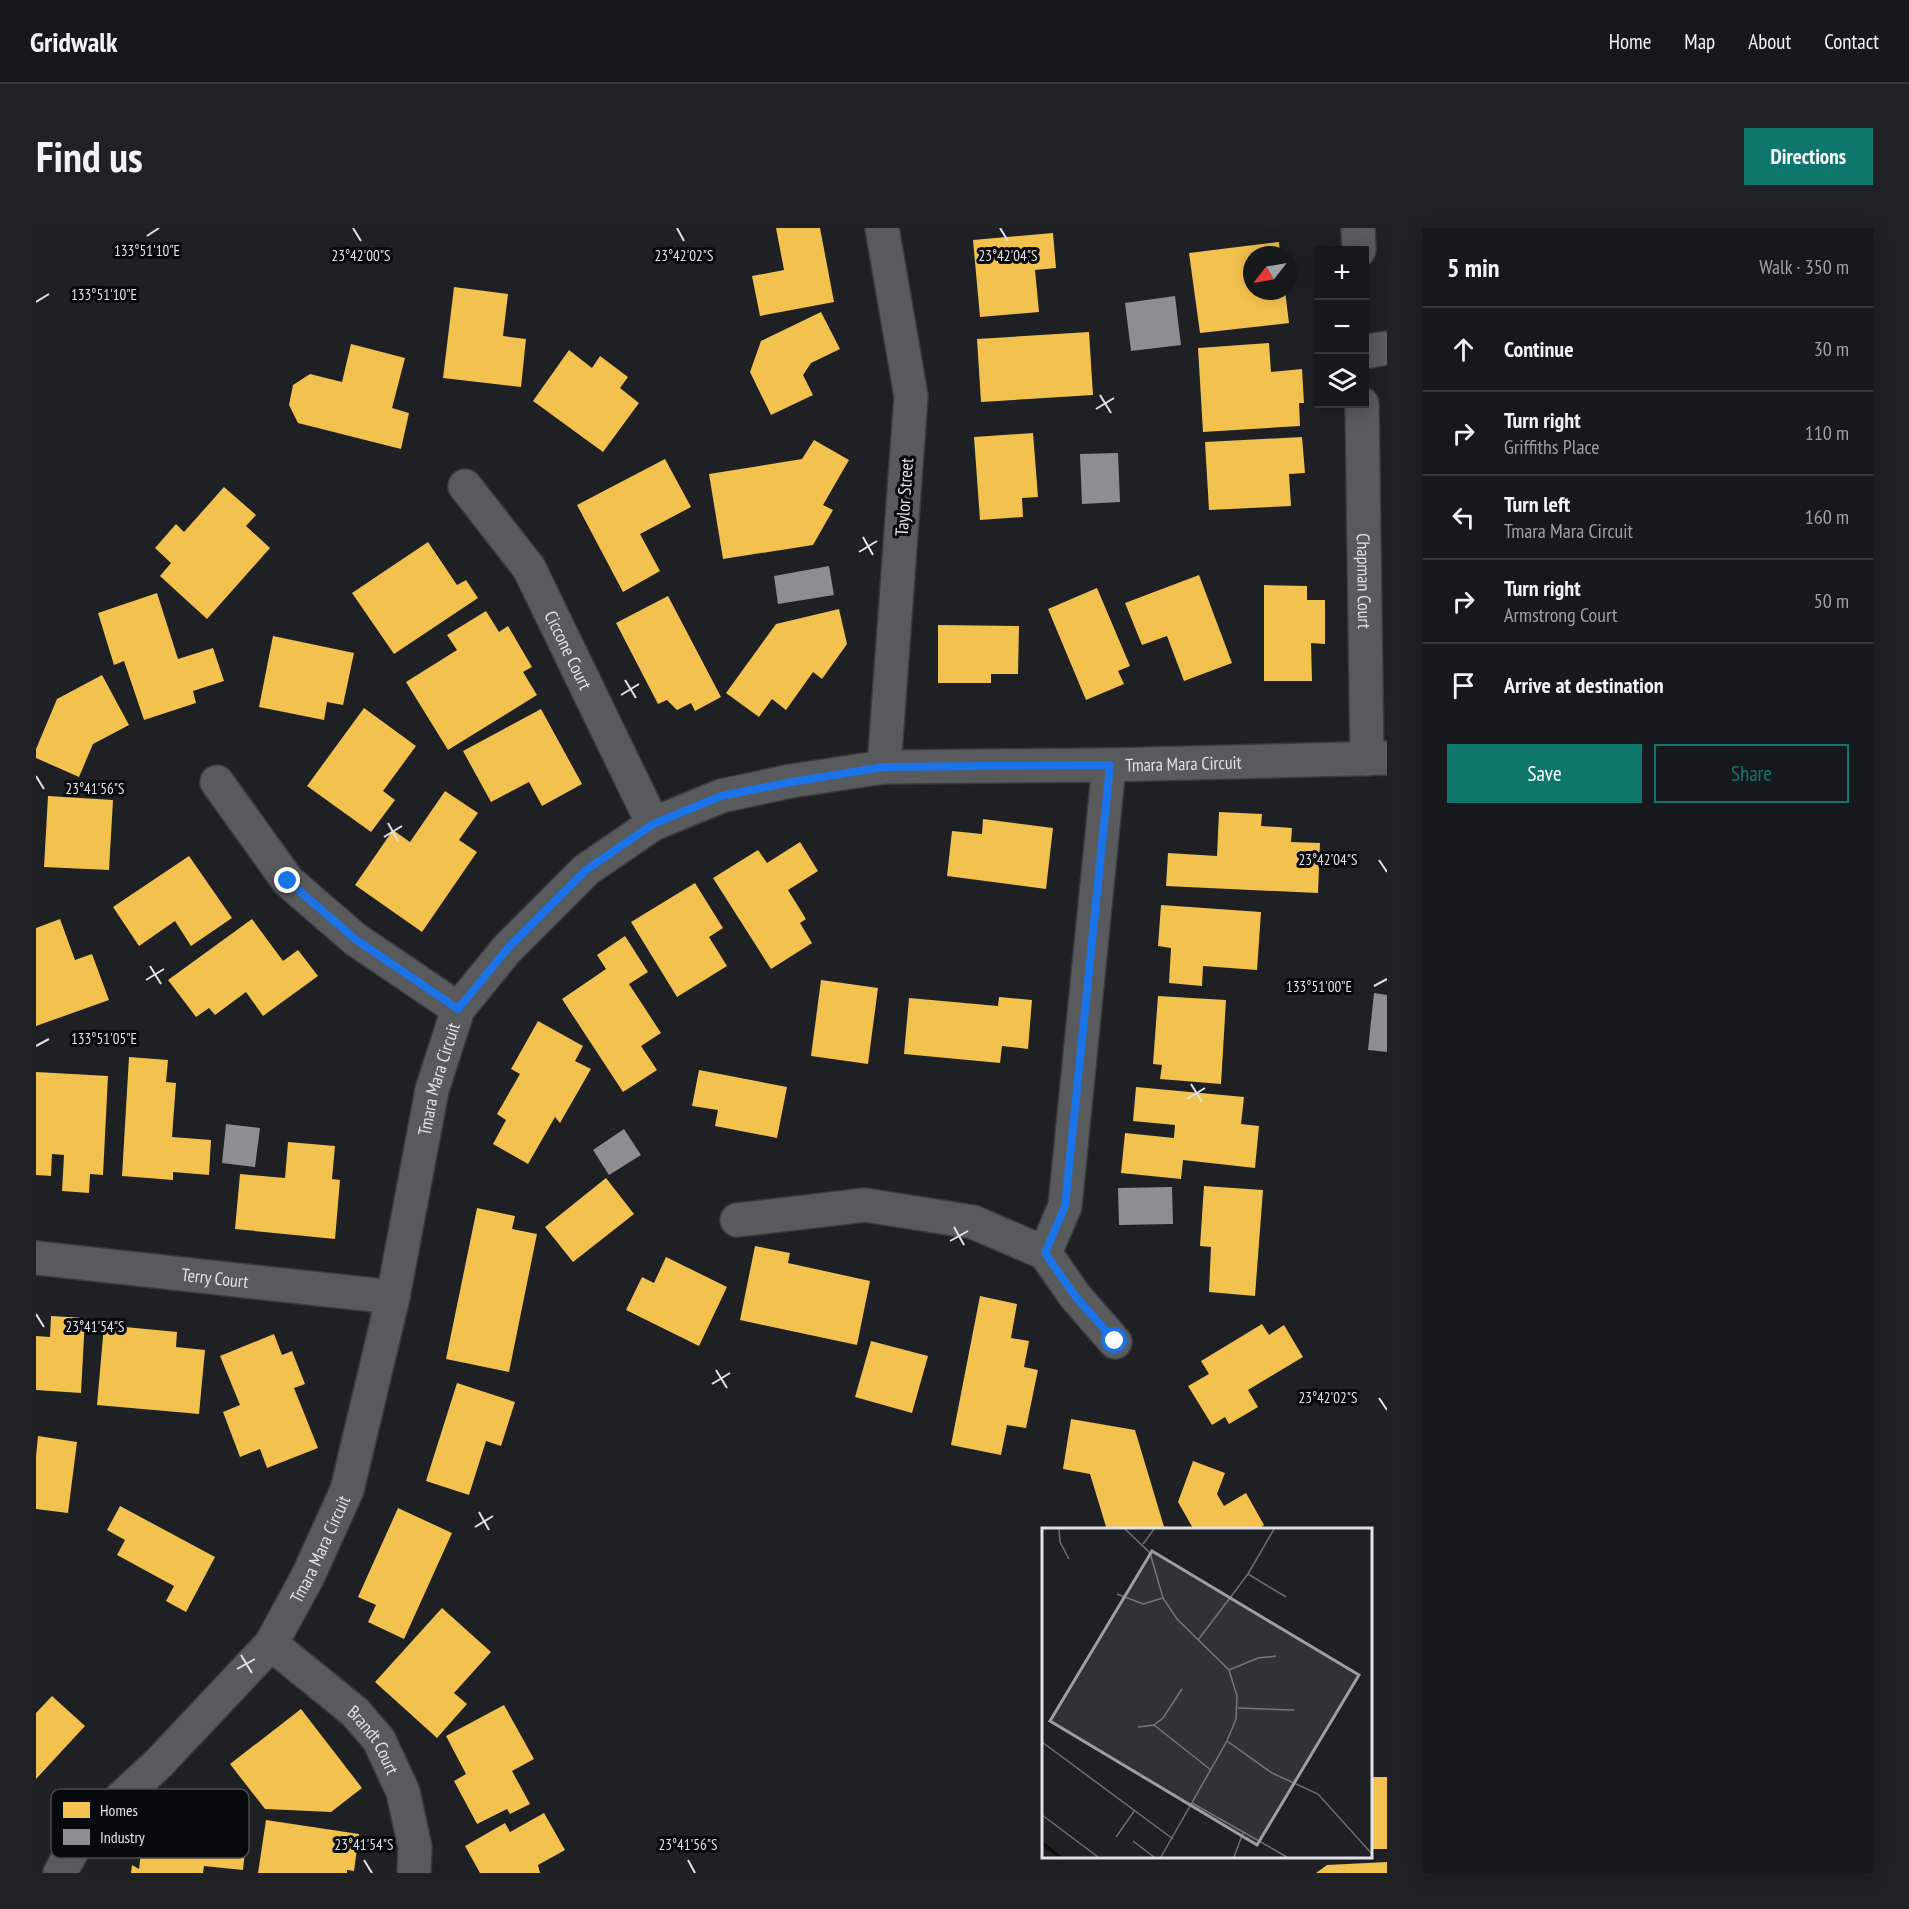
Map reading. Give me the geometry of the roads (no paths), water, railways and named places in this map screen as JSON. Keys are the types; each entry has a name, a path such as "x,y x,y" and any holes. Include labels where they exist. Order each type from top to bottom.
{"street":[{"name":"Taylor Street","path":"882,228 911,396 884,767"},
{"path":"1358,228 1359,246"},
{"path":"1369,351 1387,348"},
{"name":"Chapman Court","path":"1362,408 1377,759"},
{"name":"Ciccone Court","path":"465,486 529,568 653,824"},
{"name":"Tmara Mara Circuit","path":"131,1789 159,1763 271,1644 308,1576 347,1490 393,1297 432,1090 458,1009 507,949 586,870 653,824 721,796 884,767 1377,759"},
{"path":"1045,1253 1065,1206 1110,765"},
{"path":"217,782 288,881 355,939 458,1009"},
{"path":"737,1220 866,1205 974,1222 1045,1253 1075,1296 1115,1341"},
{"name":"Terry Court","path":"36,1258 393,1297"},
{"name":"Brandt Court","path":"271,1644 355,1712 379,1740 404,1792 415,1847 414,1873"},
{"name":"Tmara Mara Circuit","path":"60,1873 68,1858"}]}
